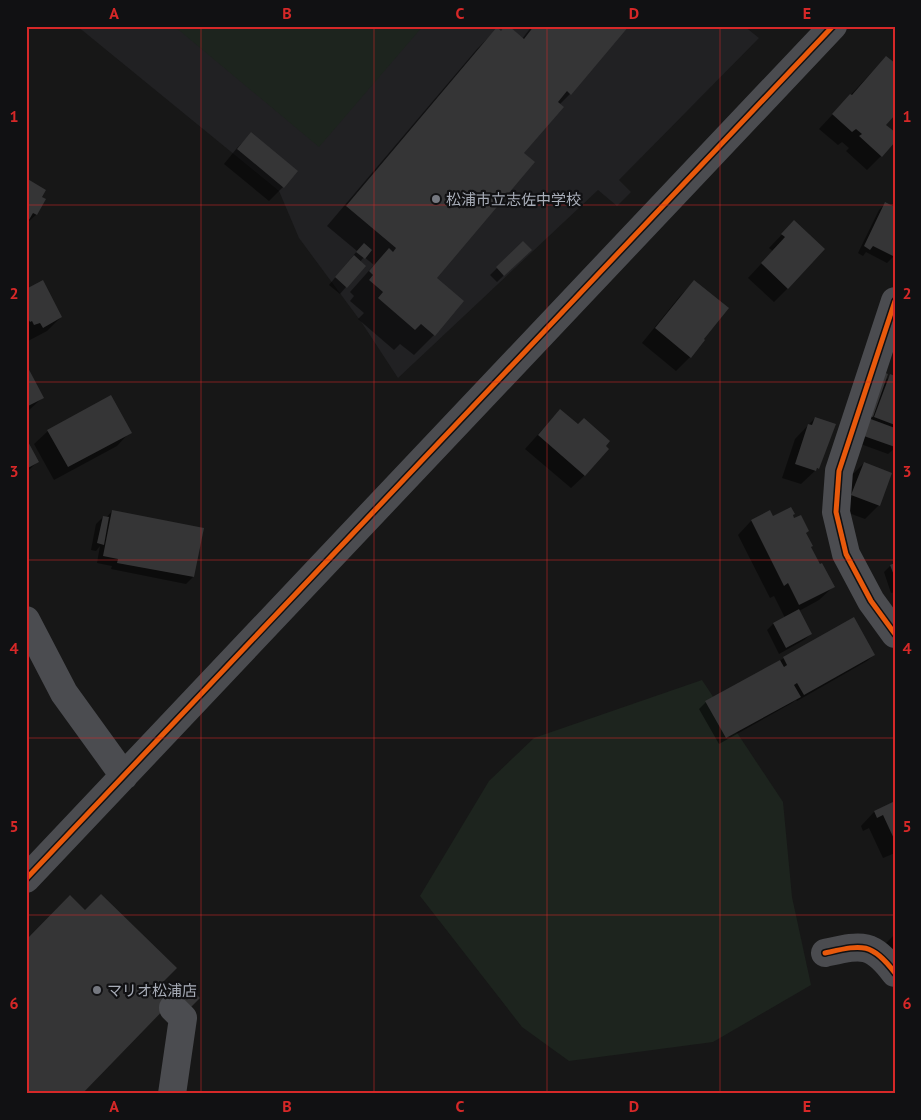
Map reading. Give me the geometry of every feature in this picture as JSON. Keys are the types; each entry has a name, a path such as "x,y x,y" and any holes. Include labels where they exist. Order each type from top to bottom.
{"street":[{"path":"26,879 833,26"},
{"path":"895,301 839,471 836,512 846,554 871,601 895,634"},
{"path":"26,620 64,693 124,776"},
{"path":"825,953 855,946 874,951 895,973"},
{"path":"172,1094 183,1018 173,1008"}],"shaded area":[{"name":"松浦市立志佐中学校","path":"77,26 744,26 759,38 619,180 631,192 617,206 598,190 398,378 362,323 299,238 279,191"},
{"path":"174,26 423,26 319,147"},
{"path":"702,680 783,802 792,897 811,985 713,1042 569,1061 522,1027 420,896 489,781 534,738"}],"building":[{"path":"504,26 509,26 524,39 534,26 629,26 571,95 567,91 558,102 564,107 524,153 535,162 437,278 464,301 435,336 421,324 415,330 378,298 383,292 369,280 373,275 369,271 389,248 393,252 396,248 346,206 497,27 501,31"},
{"path":"886,56 895,63 895,115 886,125 895,132 895,142 882,157 859,136 862,134 856,129 852,132 832,114 850,94 852,95"},
{"path":"251,132 298,171 284,188 237,149"},
{"path":"26,178 46,190 42,197 46,199 37,215 33,213 26,225"},
{"path":"885,202 895,207 895,257 873,246 870,250 864,246"},
{"path":"794,220 825,249 788,289 761,263 785,237 781,234"},
{"path":"523,241 532,250 504,276 496,267"},
{"path":"364,243 372,250 365,259 356,252"},
{"path":"354,255 366,266 347,288 335,277"},
{"path":"43,280 62,317 43,328 40,323 34,325 32,321 30,322 26,315 26,289"},
{"path":"694,280 729,308 691,358 655,328"},
{"path":"26,364 44,398 26,407"},
{"path":"881,371 888,374 873,417 865,414"},
{"path":"890,374 895,376 895,425 874,417"},
{"path":"111,395 132,433 68,467 47,430"},
{"path":"560,409 578,424 584,418 610,441 606,446 609,449 585,476 538,435"},
{"path":"815,417 836,424 819,469 817,468 816,471 795,464 808,424 812,425"},
{"path":"868,418 895,428 895,447 861,435"},
{"path":"26,438 39,462 26,469"},
{"path":"864,462 892,473 880,506 851,495"},
{"path":"791,507 795,514 793,515 794,518 801,515 809,531 806,533 813,546 811,547 835,587 799,605 788,583 784,586 751,520 770,510 773,516"},
{"path":"112,510 204,528 194,577 117,563 118,559 103,556"},
{"path":"103,516 109,517 104,545 97,543"},
{"path":"895,563 895,578 890,565"},
{"path":"799,609 812,634 786,648 773,623"},
{"path":"854,617 875,655 804,695 797,683 794,685 801,697 726,738 705,701 780,660 784,667 787,665 783,657"},
{"path":"895,801 895,841 883,815 877,818 874,811"},
{"name":"マリオ松浦店","path":"101,894 177,968 162,983 176,997 82,1094 26,1094 26,940 70,895 85,910"},
{"path":"185,983 200,998 189,1009 174,994"}],"cycle path":[{"path":"26,879 833,26"},
{"path":"895,301 839,471 836,512 846,554 871,601 895,634"},
{"path":"825,953 857,947 872,950 895,973"}],"place":[{"name":"松浦市立志佐中学校","path":"436,199"},
{"name":"マリオ松浦店","path":"97,990"}]}
